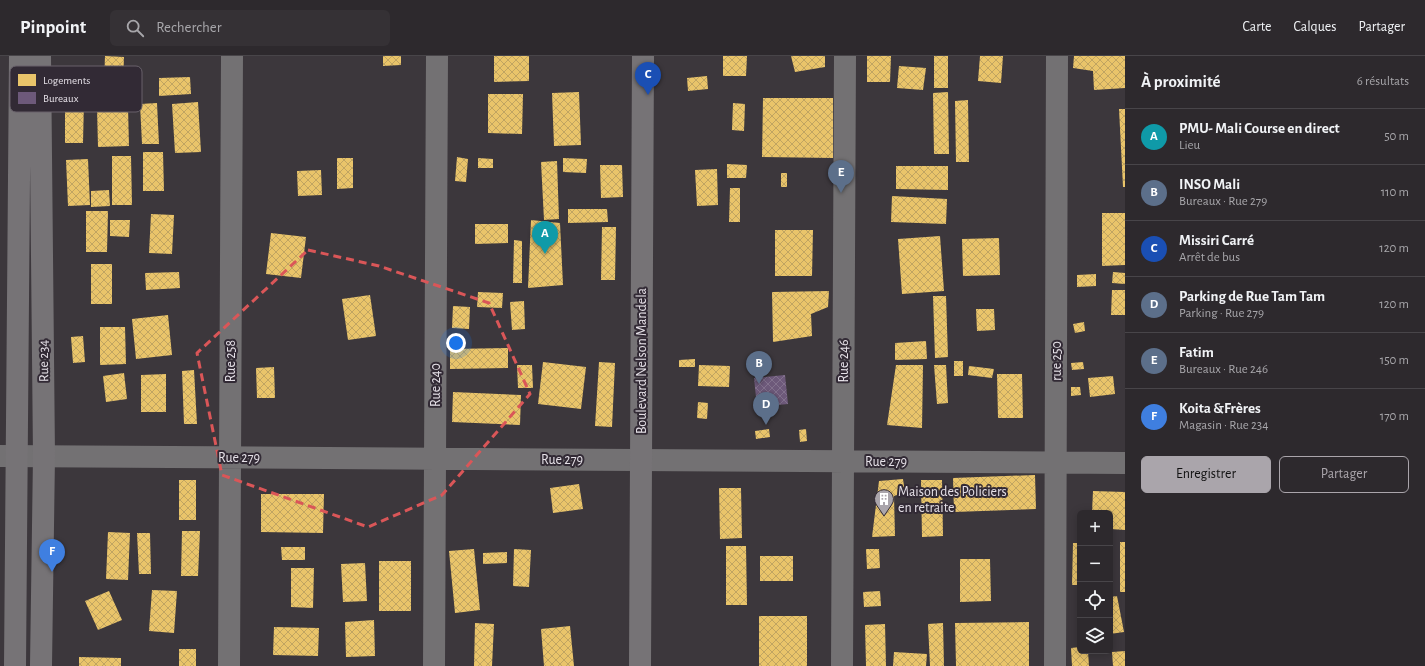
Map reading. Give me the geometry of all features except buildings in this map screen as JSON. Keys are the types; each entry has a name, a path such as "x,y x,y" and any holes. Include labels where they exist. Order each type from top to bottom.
{"main road":[{"name":"Rue 234","path":"20,56 20,66"},
{"name":"Rue 234","path":"40,56 40,66"},
{"name":"Boulevard Nelson Mandela","path":"640,666 643,56"},
{"name":"Rue 234","path":"15,666 8,456 18,112"},
{"name":"Rue 234","path":"41,112 44,456 41,666"}],"street":[{"name":"Rue 258","path":"229,666 232,56"},
{"name":"Rue 240","path":"434,666 437,56"},
{"name":"Rue 246","path":"842,666 845,56"},
{"name":"rue 250","path":"1055,666 1058,56"},
{"name":"Rue 279","path":"8,456 1125,463"}],"highlighted area":[{"path":"308,250 379,266 489,303 530,394 442,495 368,527 222,475 197,353"}],"place":[{"name":"Missiri Carré","path":"648,95"},
{"name":"Fatim","path":"841,193"},
{"name":"PMU- Mali Course en direct","path":"545,254"},
{"name":"INSO Mali","path":"759,384"},
{"name":"Parking de Rue Tam Tam","path":"766,425"},
{"name":"Maison des Policiers en retraite","path":"884,516"},
{"name":"Koita &Frères","path":"52,572"}]}
